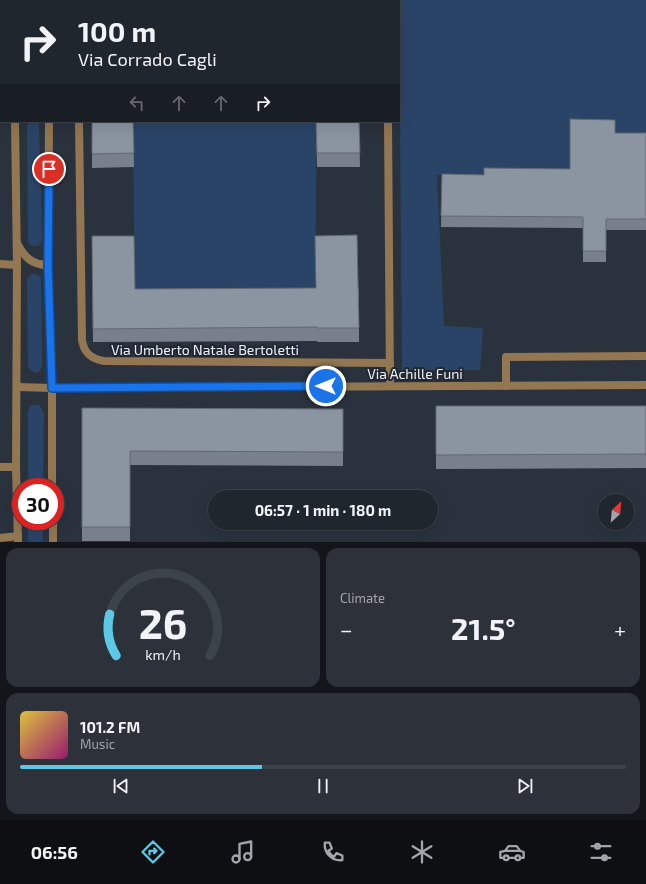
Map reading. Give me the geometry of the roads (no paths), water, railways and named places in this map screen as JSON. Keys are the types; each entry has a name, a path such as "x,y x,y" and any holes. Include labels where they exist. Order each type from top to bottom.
{"street":[{"path":"0,538 18,539 16,467 17,243 15,122"},
{"path":"49,122 48,265 52,388 52,478"},
{"name":"Via Umberto Natale Bertoletti","path":"80,122 82,340 88,354 93,358 104,362 390,363"},
{"path":"388,122 390,386"},
{"path":"17,243 21,251 30,260 35,263 48,265"},
{"path":"0,264 17,265"},
{"path":"506,386 506,357 646,356"},
{"name":"Via Achille Funi","path":"17,387 646,385"},
{"path":"0,467 16,467"},
{"path":"53,530 53,542"}]}
